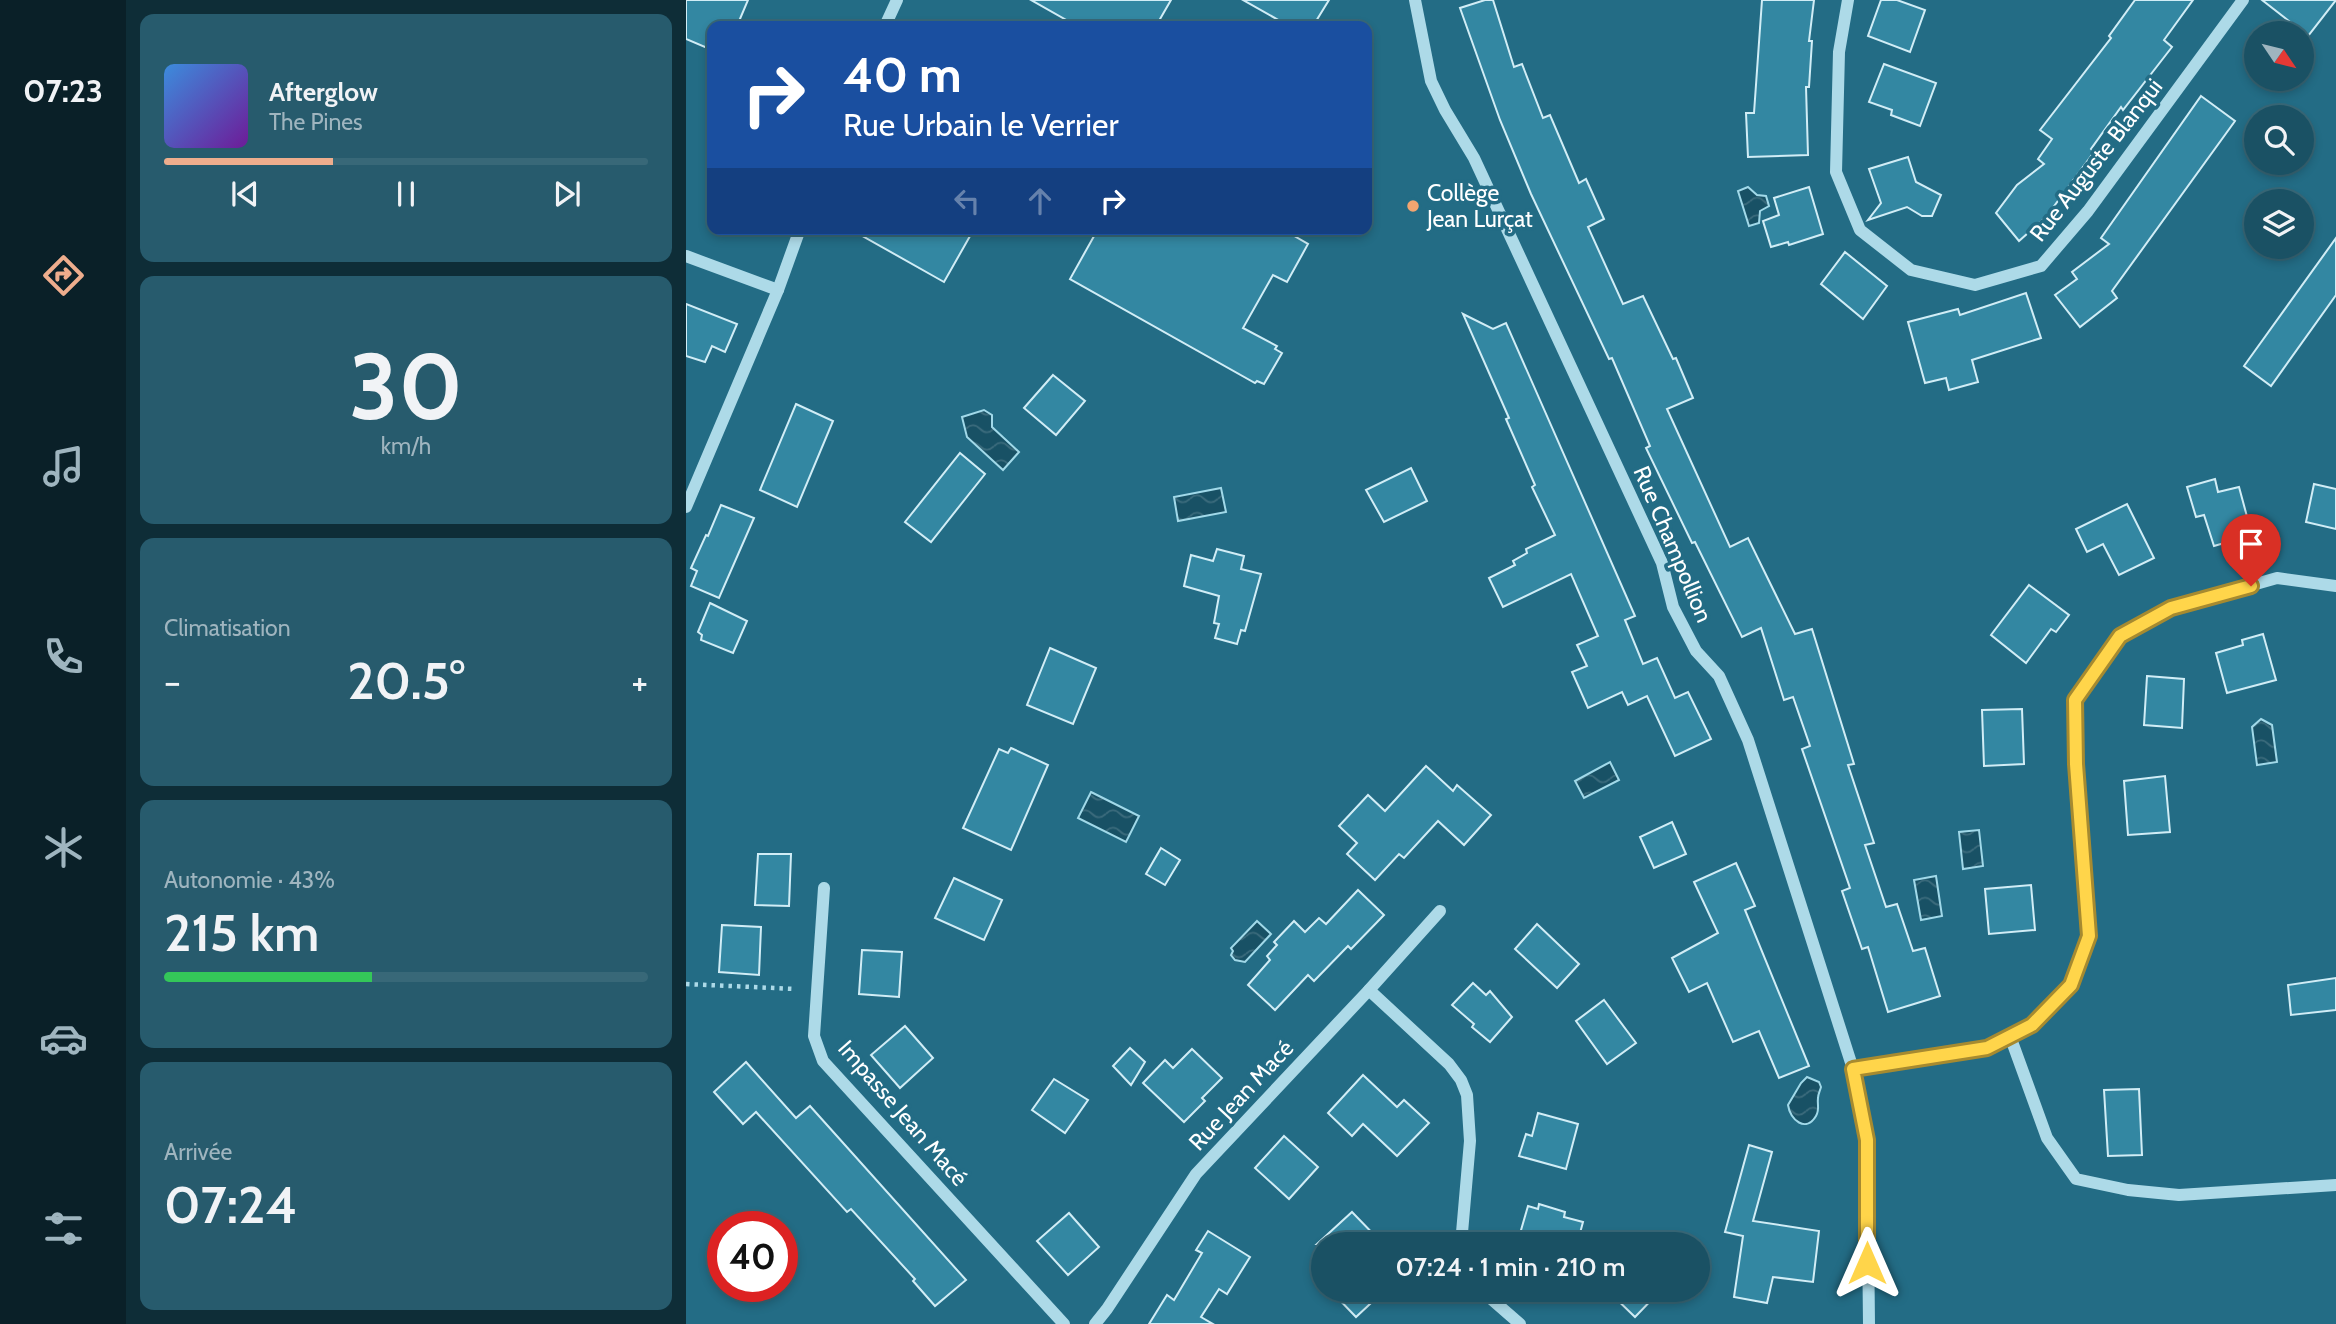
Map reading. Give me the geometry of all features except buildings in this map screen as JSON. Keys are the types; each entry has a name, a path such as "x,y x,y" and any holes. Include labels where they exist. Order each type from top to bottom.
{"street":[{"path":"887,21 897,0"},
{"name":"Rue Champollion","path":"1415,0 1431,81 1474,159 1662,563 1673,607 1696,651 1719,676 1748,740 1853,1069 1867,1140 1869,1324"},
{"name":"Rue Auguste Blanqui","path":"1848,0 1839,52 1836,172 1860,230 1911,270 1975,285 2041,266 2088,211 2244,0"},
{"path":"686,507 778,290 798,235"},
{"path":"686,256 778,290"},
{"path":"1853,1069 1987,1048 2032,1025 2071,985 2089,936 2076,764 2075,700 2120,636 2171,608 2277,578 2336,586"},
{"name":"Impasse Jean Macé","path":"824,888 814,1037 823,1061 1064,1324"},
{"name":"Rue Jean Macé","path":"1095,1324 1196,1174 1440,911"},
{"path":"1369,990 1449,1065 1461,1080 1467,1095 1470,1141 1462,1232"},
{"path":"2010,1036 2047,1138 2077,1179 2128,1191 2179,1195 2336,1185"},
{"path":"1495,1302 1520,1324"}],"path":[{"path":"686,984 818,990"}],"water":[{"path":"1748,187 1757,195 1766,196 1769,206 1760,211 1759,223 1749,226 1738,191"},
{"path":"984,410 992,415 992,427 1019,452 1003,470 967,437 962,417"},
{"path":"1221,488 1226,512 1178,521 1174,497"},
{"path":"2261,719 2272,725 2277,762 2257,765 2252,727"},
{"path":"1610,762 1619,780 1584,798 1575,781"},
{"path":"1091,792 1139,816 1126,842 1078,818"},
{"path":"1979,830 1983,866 1963,869 1959,832"},
{"path":"1936,876 1942,916 1921,920 1914,880"},
{"path":"1257,921 1271,934 1245,962 1235,960 1231,955 1231,948"},
{"path":"1807,1077 1819,1082 1821,1087 1816,1116 1808,1124 1803,1124 1795,1120 1788,1105"}],"place":[{"name":"Collège Jean Lurçat","path":"1413,206"}],"route":[{"path":"1867,1263 1867,1140 1853,1069 1987,1048 2032,1025 2071,985 2089,936 2076,764 2075,700 2120,636 2171,608 2251,586"}]}
